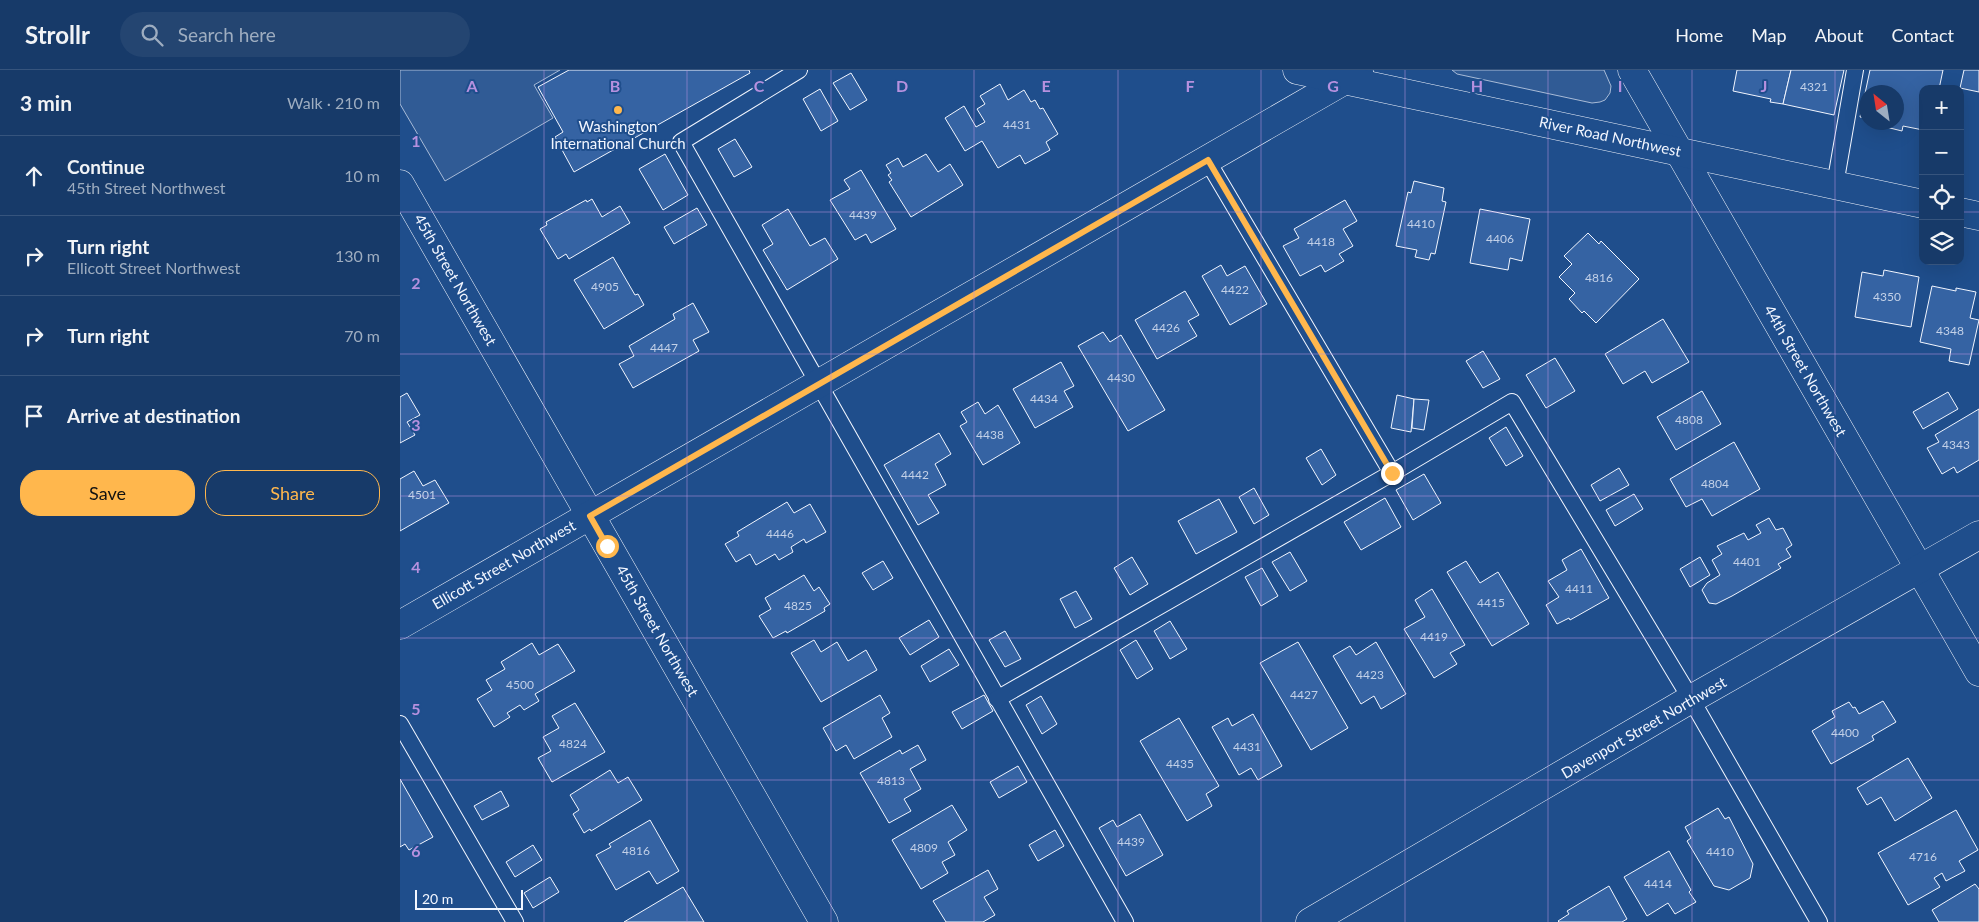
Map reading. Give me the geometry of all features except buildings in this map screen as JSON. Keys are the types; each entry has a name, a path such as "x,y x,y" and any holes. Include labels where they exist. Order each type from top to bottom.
{"street":[{"name":"River Road Northwest","path":"1296,70 1354,75 1679,152 1919,203"},
{"name":"44th Street Northwest","path":"1632,70 1979,672"},
{"name":"Ellicott Street Northwest","path":"400,625 1354,75"},
{"name":"45th Street Northwest","path":"400,184 824,922"},
{"path":"1964,213 1979,216"},
{"name":"Davenport Street Northwest","path":"1310,922 1979,536"}],"lane":[{"path":"799,70 681,142 1125,922"},
{"path":"1835,185 1855,70"},
{"path":"1208,160 1392,473"},
{"path":"997,699 1392,473 1512,402 1692,700 1819,922"},
{"path":"400,724 515,922"}],"shaded area":[{"path":"400,70 560,70 534,85 553,118 445,181 400,104"},
{"path":"1452,70 1604,70 1611,86 1610,93 1605,100 1592,103 1457,74"}],"place":[{"name":"Washington International Church","path":"618,110"}],"route":[{"path":"607,546 590,516 1208,160 1392,473"}]}
